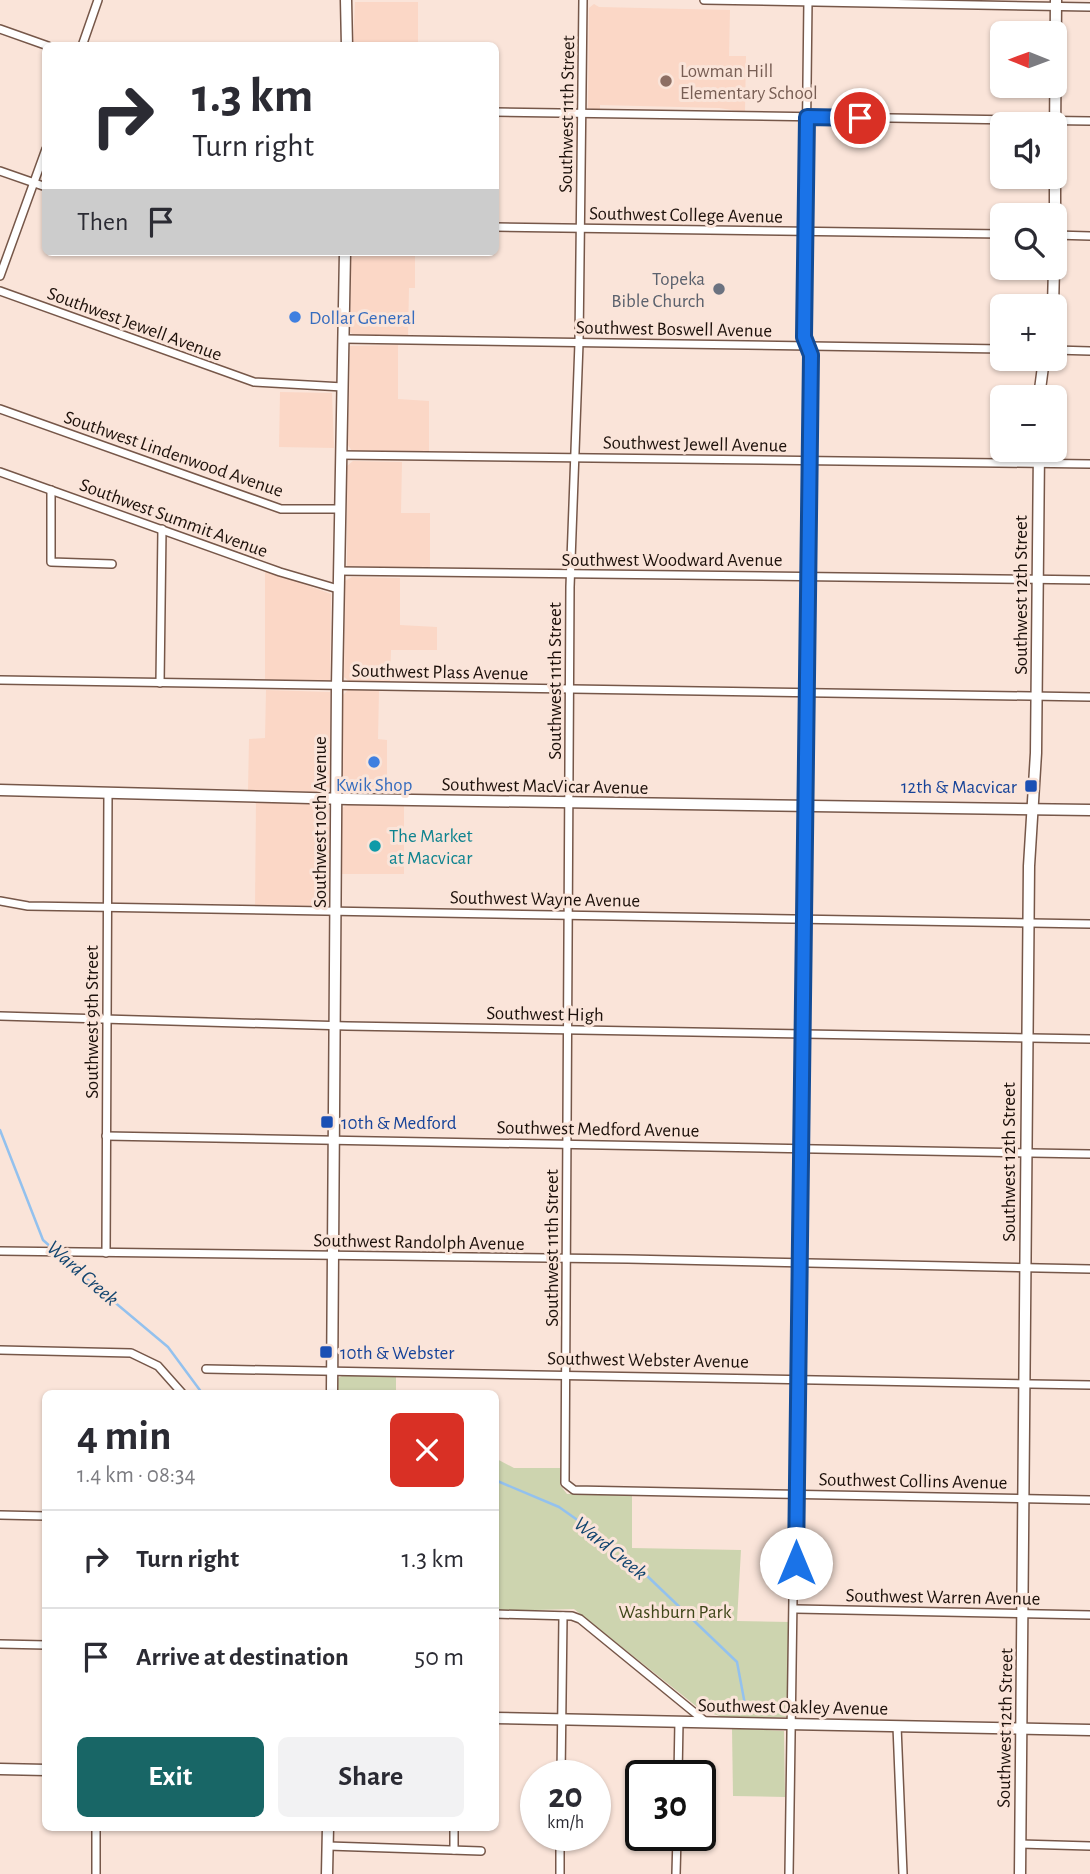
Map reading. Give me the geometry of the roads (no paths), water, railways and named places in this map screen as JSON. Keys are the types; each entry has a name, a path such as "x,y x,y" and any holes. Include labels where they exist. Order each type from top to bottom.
{"main road":[{"path":"346,0 347,42"},
{"path":"1055,112 1056,3"},
{"name":"Southwest 10th Avenue","path":"332,1390 338,589 345,256"},
{"name":"Southwest 12th Street","path":"1020,1874 1028,923 1031,810 1035,788 1038,464"},
{"name":"Southwest MacVicar Avenue","path":"0,790 569,803 1090,810"},
{"name":"Southwest Oakley Avenue","path":"499,1718 1090,1730"},
{"path":"0,1769 42,1770"},
{"path":"327,1874 328,1831"}],"street":[{"path":"83,42 98,0"},
{"name":"Southwest 11th Street","path":"568,1487 564,1480 570,689 579,343 583,0"},
{"path":"704,0 1056,3 1090,7"},
{"path":"789,1874 796,1609 798,1263 811,355 804,337 808,1"},
{"path":"0,29 42,44"},
{"path":"499,113 990,120"},
{"path":"1067,121 1090,121"},
{"path":"0,275 42,159"},
{"path":"0,171 42,186"},
{"name":"Southwest College Avenue","path":"499,227 990,234"},
{"path":"1067,235 1090,236"},
{"name":"Southwest Jewell Avenue","path":"0,291 254,382 343,387"},
{"name":"Southwest Boswell Avenue","path":"344,339 990,349"},
{"path":"1067,350 1090,351"},
{"name":"Southwest Lindenwood Avenue","path":"0,409 281,509 340,509"},
{"name":"Southwest Jewell Avenue","path":"341,455 1090,464"},
{"name":"Southwest Summit Avenue","path":"0,472 293,576 338,589"},
{"path":"51,490 51,562 111,564"},
{"path":"160,683 162,530"},
{"name":"Southwest Woodward Avenue","path":"339,571 1090,580"},
{"name":"Southwest Plass Avenue","path":"0,680 1090,697"},
{"name":"Southwest 9th Street","path":"106,1253 108,792"},
{"name":"Southwest Wayne Avenue","path":"0,901 28,905 108,907 1090,924"},
{"name":"Southwest High","path":"0,1016 1090,1039"},
{"name":"Southwest Medford Avenue","path":"107,1136 1090,1154"},
{"name":"Southwest Randolph Avenue","path":"0,1251 566,1258 1090,1269"},
{"path":"0,1350 131,1353 158,1366 179,1390"},
{"name":"Southwest Webster Avenue","path":"206,1369 565,1373 1090,1385"},
{"name":"Southwest Collins Avenue","path":"568,1487 574,1490 1090,1500"},
{"path":"0,1515 42,1516"},
{"name":"Southwest Warren Avenue","path":"796,1609 1090,1615"},
{"path":"499,1614 580,1619 706,1722"},
{"path":"561,1760 563,1616"},
{"path":"0,1644 42,1645"},
{"path":"678,1760 679,1721"},
{"path":"897,1726 903,1874"},
{"path":"96,1831 96,1874"},
{"path":"454,1831 454,1850"},
{"path":"1020,1844 1090,1846"},
{"path":"328,1846 481,1851"},
{"path":"560,1851 560,1874"},
{"path":"676,1874 677,1851"}],"waterway":[{"name":"Ward Creek","path":"0,1130 43,1240 52,1248"},
{"name":"Ward Creek","path":"56,1253 168,1347 200,1390"},
{"name":"Ward Creek","path":"499,1482 559,1507 620,1550 737,1662 746,1710"}],"place":[{"name":"Lowman Hill Elementary School","path":"666,81"},
{"name":"Topeka Bible Church","path":"719,289"},
{"name":"Dollar General","path":"295,317"},
{"name":"Kwik Shop","path":"374,762"},
{"name":"12th & Macvicar","path":"1031,786"},
{"name":"The Market at Macvicar","path":"375,846"},
{"name":"10th & Medford","path":"327,1122"},
{"name":"10th & Webster","path":"326,1352"}],"park label":[{"name":"Washburn Park","path":"675,1611"}]}
